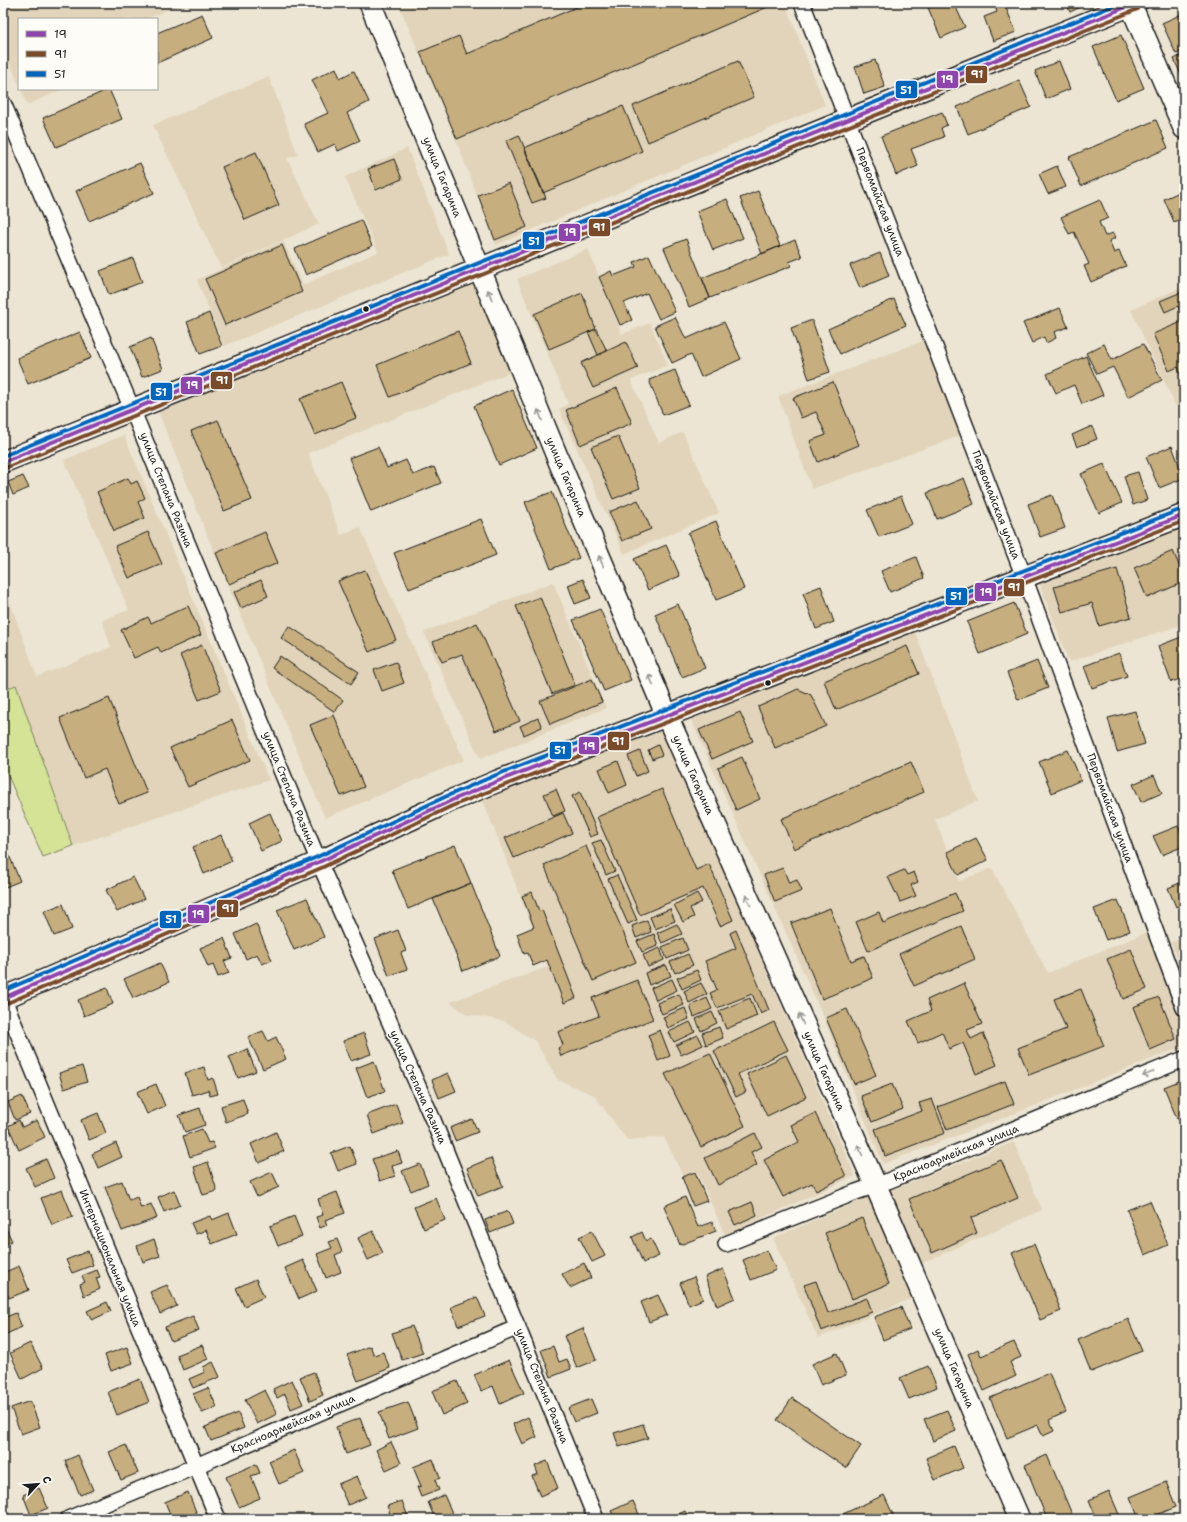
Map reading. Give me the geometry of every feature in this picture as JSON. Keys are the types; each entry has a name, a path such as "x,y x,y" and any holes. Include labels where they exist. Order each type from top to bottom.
{"main road":[{"name":"улица Гагарина","path":"370,3 667,716 876,1186 1019,1519"},
{"path":"3,462 1132,4 1184,128"},
{"path":"3,998 319,862 484,786 1184,515"}],"street":[{"name":"Первомайская улица","path":"802,3 1024,577 1184,1008"},
{"name":"улица Степана Разина","path":"3,102 132,409 319,862 433,1120 596,1519"},
{"name":"Интернациональная улица","path":"3,998 218,1519"},
{"name":"Красноармейская улица","path":"726,1244 856,1192 876,1186 1184,1059"},
{"name":"Красноармейская улица","path":"68,1519 196,1466 518,1327"}],"shaded area":[{"path":"3,3 184,3 148,18 18,18 18,83 3,46"},
{"path":"398,3 785,3 825,105 496,245 456,140"},
{"path":"269,77 298,155 287,158 319,224 221,268 153,125"},
{"path":"21,90 61,90 27,105"},
{"path":"407,148 449,254 224,346 197,280 283,241 303,285 378,252 345,177"},
{"path":"588,249 622,334 650,323 668,365 631,380 659,443 683,432 719,513 624,554 559,409 568,404 517,279"},
{"path":"475,281 513,371 308,453 341,535 360,527 464,760 325,818 205,530 158,411"},
{"path":"1184,286 1184,404 1176,407 1131,310"},
{"path":"925,340 962,435 812,489 778,396"},
{"path":"124,435 269,780 73,846 16,685 3,690 3,583 37,677 111,647 102,620 129,610 64,460"},
{"path":"1184,525 1184,632 1181,625 1069,662 1039,582"},
{"path":"553,582 606,708 480,759 424,632"},
{"path":"914,629 978,801 935,819 959,881 992,868 1048,973 1150,931 1184,1028 1184,1046 883,1164 823,1016 691,720"},
{"path":"662,729 855,1176 725,1235 697,1171 683,1176 664,1137 627,1140 594,1095 558,1080 535,1041 504,1021 466,1014 450,1002 548,967 482,798"},
{"path":"1184,938 1184,977 1171,942"},
{"path":"1014,1142 1042,1210 920,1264 889,1191"},
{"path":"873,1195 915,1297 818,1338 773,1238"}],"green space":[{"path":"16,685 73,846 43,857 3,764 3,690"}],"building":[{"path":"586,3 777,3 457,139 420,52 459,36 467,54"},
{"path":"926,3 954,3 965,27 941,38"},
{"path":"1004,3 1016,32 993,41 984,17 997,12 994,4"},
{"path":"1066,3 1089,3 1070,12"},
{"path":"202,14 213,38 158,63 158,33"},
{"path":"1182,14 1184,19 1184,51 1176,54 1162,23"},
{"path":"1121,35 1144,88 1116,100 1093,47"},
{"path":"1184,54 1184,73 1181,75 1174,59"},
{"path":"875,60 885,87 864,94 855,67"},
{"path":"738,61 754,97 648,142 633,106"},
{"path":"1059,61 1070,89 1046,99 1035,71"},
{"path":"336,68 340,78 354,71 369,102 347,113 360,141 338,151 335,144 318,152 304,124 328,113 312,80"},
{"path":"1019,80 1031,107 968,134 957,107"},
{"path":"109,90 122,119 56,147 43,118"},
{"path":"623,106 642,151 543,193 524,148"},
{"path":"942,112 947,125 941,128 944,137 911,149 918,166 896,175 881,136"},
{"path":"1156,120 1168,148 1081,186 1069,157"},
{"path":"519,135 546,198 532,203 506,141"},
{"path":"256,152 279,205 245,220 222,167"},
{"path":"394,159 402,179 376,190 368,169"},
{"path":"140,163 154,193 89,221 76,191"},
{"path":"1057,166 1066,187 1048,194 1039,174"},
{"path":"509,183 527,227 495,240 478,195"},
{"path":"1184,190 1184,218 1174,222 1164,199"},
{"path":"758,191 780,246 762,254 740,198"},
{"path":"727,199 743,238 713,250 697,211"},
{"path":"1100,200 1108,218 1099,222 1105,236 1113,233 1115,238 1109,241 1114,253 1119,251 1126,266 1091,282 1084,266 1089,264 1074,232 1069,234 1061,217"},
{"path":"361,220 372,246 306,275 295,249"},
{"path":"686,239 710,298 689,307 664,248"},
{"path":"795,240 802,257 789,262 791,266 710,298 702,278"},
{"path":"282,245 302,292 225,325 205,279"},
{"path":"880,253 889,276 860,288 850,265"},
{"path":"649,255 675,312 659,319 647,293 624,303 632,320 620,325 599,277 611,271 613,276 636,267 634,262"},
{"path":"133,258 142,282 109,295 100,271"},
{"path":"1184,291 1184,320 1178,306 1165,312 1160,301"},
{"path":"582,293 596,329 549,349 534,314"},
{"path":"894,299 906,325 840,354 828,329"},
{"path":"1060,308 1068,327 1054,332 1056,338 1046,343 1044,337 1032,343 1023,323"},
{"path":"209,313 222,346 200,354 187,322"},
{"path":"675,317 686,339 724,322 741,359 701,377 691,354 672,363 655,326"},
{"path":"812,320 830,372 809,379 791,328"},
{"path":"1184,321 1184,382 1178,367 1169,371 1153,334"},
{"path":"596,329 607,351 598,355 588,332"},
{"path":"458,331 471,363 390,397 377,365"},
{"path":"80,332 91,358 28,384 17,358"},
{"path":"151,338 163,369 142,377 130,347"},
{"path":"626,342 638,368 593,388 581,363"},
{"path":"1104,344 1112,360 1143,344 1162,380 1128,397 1113,367 1097,374 1086,353"},
{"path":"1086,356 1103,395 1082,404 1074,385 1056,393 1047,374"},
{"path":"675,370 689,405 663,415 649,380"},
{"path":"341,382 356,418 315,435 300,399"},
{"path":"833,382 859,445 818,462 810,441 826,435 816,412 801,418 793,398"},
{"path":"617,388 632,423 580,445 566,410"},
{"path":"512,389 537,448 499,465 474,406"},
{"path":"218,420 252,500 224,511 191,431"},
{"path":"1092,426 1097,439 1077,447 1072,435"},
{"path":"618,436 640,488 613,499 591,447"},
{"path":"1172,446 1184,478 1159,488 1146,457"},
{"path":"378,447 387,468 406,460 413,475 434,467 441,483 371,512 349,458"},
{"path":"1104,464 1122,503 1099,513 1081,474"},
{"path":"1138,472 1147,500 1133,505 1124,476"},
{"path":"23,476 29,488 13,495 8,482"},
{"path":"128,478 131,484 137,481 145,498 138,502 145,518 114,531 97,492"},
{"path":"964,478 974,504 937,519 927,493"},
{"path":"552,492 579,558 551,569 525,502"},
{"path":"1052,495 1065,528 1040,537 1028,504"},
{"path":"901,496 912,524 879,537 867,510"},
{"path":"638,500 651,529 622,541 609,512"},
{"path":"481,519 496,555 409,589 394,553"},
{"path":"716,521 744,589 716,600 688,533"},
{"path":"148,532 162,564 129,578 115,546"},
{"path":"265,532 278,563 229,584 216,553"},
{"path":"666,545 680,576 648,590 634,559"},
{"path":"1173,551 1184,577 1184,582 1147,598 1134,568"},
{"path":"916,557 924,578 890,592 881,571"},
{"path":"1117,569 1131,617 1099,626 1092,603 1062,612 1054,587"},
{"path":"365,570 396,640 369,652 338,581"},
{"path":"583,579 591,598 575,604 568,585"},
{"path":"261,580 268,596 241,608 234,592"},
{"path":"821,586 834,622 816,629 803,593"},
{"path":"540,597 575,685 552,694 516,606"},
{"path":"1014,603 1027,634 980,654 967,622"},
{"path":"678,604 705,668 682,677 655,614"},
{"path":"188,606 201,635 161,653 158,647 134,658 121,630 148,617 151,623"},
{"path":"600,609 631,680 604,691 573,620"},
{"path":"477,623 520,721 496,731 462,654 442,662 433,642"},
{"path":"289,626 359,672 351,684 281,638"},
{"path":"1184,636 1184,678 1171,682 1158,646"},
{"path":"202,645 221,691 199,700 180,655"},
{"path":"907,646 919,674 836,710 824,681"},
{"path":"1119,653 1127,676 1092,688 1084,666"},
{"path":"280,656 343,700 335,712 272,668"},
{"path":"1037,661 1048,688 1018,700 1007,673"},
{"path":"396,662 404,683 382,691 374,670"},
{"path":"592,679 602,702 550,724 540,701"},
{"path":"1184,688 1184,708 1177,690"},
{"path":"798,689 811,695 826,726 775,748 758,707"},
{"path":"109,698 147,793 119,804 105,769 84,778 60,718"},
{"path":"1135,711 1145,744 1117,752 1108,718"},
{"path":"740,712 753,741 712,759 699,730"},
{"path":"334,715 364,787 341,796 310,725"},
{"path":"538,718 542,727 524,735 520,726"},
{"path":"232,720 250,760 188,787 170,748"},
{"path":"658,745 662,755 652,759 648,750"},
{"path":"1068,750 1081,780 1052,793 1039,762"},
{"path":"640,751 648,771 636,776 628,756"},
{"path":"742,757 760,799 736,810 718,768"},
{"path":"618,761 627,785 609,793 599,769"},
{"path":"911,762 924,792 794,849 781,819"},
{"path":"1154,775 1162,793 1141,802 1133,784"},
{"path":"556,789 565,811 553,816 544,794"},
{"path":"662,789 696,870 709,864 733,920 720,926 703,888 640,915 597,817"},
{"path":"580,792 598,834 590,837 572,796"},
{"path":"270,813 282,841 261,851 249,823"},
{"path":"563,813 572,833 514,858 505,838"},
{"path":"1178,826 1184,839 1184,846 1162,855 1153,836"},
{"path":"221,835 232,861 204,874 193,847"},
{"path":"976,838 988,860 958,875 947,852"},
{"path":"601,840 615,871 606,875 592,843"},
{"path":"3,841 20,881 3,888"},
{"path":"455,845 471,883 408,909 392,870"},
{"path":"586,846 636,962 593,981 544,865"},
{"path":"783,868 789,883 797,880 802,891 775,902 764,875"},
{"path":"904,870 907,875 914,872 918,882 911,885 916,896 900,902 888,877"},
{"path":"617,875 637,920 628,924 608,879"},
{"path":"133,877 144,899 117,912 106,890"},
{"path":"1184,881 1184,904 1176,907 1168,888"},
{"path":"471,883 500,956 463,971 433,899"},
{"path":"532,892 539,911 542,910 576,998 564,1003 547,960 533,966 528,953 524,954 517,934 534,927 522,896"},
{"path":"697,893 702,902 690,908 694,917 683,922 674,905"},
{"path":"955,893 963,911 868,951 856,922 879,912 883,923"},
{"path":"307,898 324,937 294,950 277,910"},
{"path":"1118,900 1130,931 1106,940 1094,909"},
{"path":"63,904 72,929 54,936 44,911"},
{"path":"830,908 851,961 864,956 873,978 822,999 791,923"},
{"path":"670,909 675,921 655,929 650,917"},
{"path":"647,920 651,932 636,938 632,926"},
{"path":"256,924 272,960 262,964 257,954 246,959 235,934"},
{"path":"677,924 682,934 662,943 657,933"},
{"path":"961,926 975,959 914,986 899,954"},
{"path":"398,930 406,951 401,953 407,969 389,976 375,939"},
{"path":"736,930 769,1010 761,1014 752,994 717,1008 710,993 717,990 705,961 736,948 730,933"},
{"path":"654,934 658,946 642,952 637,941"},
{"path":"224,938 232,958 224,961 229,973 218,977 213,965 208,967 200,948"},
{"path":"683,938 688,950 667,959 662,947"},
{"path":"660,948 664,960 648,967 643,955"},
{"path":"1131,949 1147,989 1123,999 1107,959"},
{"path":"688,954 693,965 675,973 670,962"},
{"path":"160,963 169,982 133,998 124,979"},
{"path":"666,965 671,976 649,985 645,973"},
{"path":"697,970 701,980 682,989 677,978"},
{"path":"672,979 677,990 656,1000 651,988"},
{"path":"637,980 653,1019 561,1056 558,1048 563,1045 558,1032 599,1016 592,998"},
{"path":"701,983 707,994 689,1003 684,991"},
{"path":"964,983 982,1024 967,1030 971,1039 983,1033 997,1065 976,1074 963,1043 949,1049 942,1032 918,1043 908,1021 931,1011 927,1000"},
{"path":"107,988 113,1004 84,1016 78,1000"},
{"path":"1081,989 1104,1046 1029,1075 1018,1048 1066,1029 1054,999"},
{"path":"679,994 684,1005 662,1014 657,1003"},
{"path":"1159,997 1176,1039 1150,1050 1133,1007"},
{"path":"707,998 712,1009 694,1017 690,1006"},
{"path":"750,998 757,1016 726,1029 719,1011"},
{"path":"685,1008 689,1019 668,1028 663,1017"},
{"path":"847,1009 876,1075 854,1084 826,1018"},
{"path":"712,1012 717,1023 701,1031 696,1019"},
{"path":"690,1022 695,1032 674,1042 669,1032"},
{"path":"774,1022 788,1050 738,1074 746,1092 736,1097 714,1051"},
{"path":"719,1027 723,1038 706,1045 702,1033"},
{"path":"660,1030 670,1056 658,1061 648,1035"},
{"path":"263,1031 268,1041 276,1037 286,1059 263,1069 248,1037"},
{"path":"364,1033 371,1054 351,1061 343,1041"},
{"path":"698,1035 703,1045 681,1055 676,1045"},
{"path":"247,1049 256,1071 238,1078 229,1057"},
{"path":"710,1053 745,1126 701,1147 665,1074"},
{"path":"786,1055 806,1097 767,1116 747,1074"},
{"path":"374,1061 385,1091 367,1097 356,1068"},
{"path":"82,1066 87,1082 64,1089 59,1073"},
{"path":"204,1067 208,1080 213,1078 218,1094 210,1096 208,1090 192,1095 185,1073"},
{"path":"448,1073 456,1091 439,1098 432,1080"},
{"path":"1184,1079 1184,1115 1177,1119 1164,1087"},
{"path":"1005,1081 1014,1104 947,1130 938,1107"},
{"path":"156,1084 165,1106 147,1114 137,1092"},
{"path":"892,1084 903,1109 872,1122 861,1096"},
{"path":"22,1096 30,1114 15,1120 8,1102"},
{"path":"243,1099 248,1114 226,1122 221,1106"},
{"path":"932,1099 945,1133 885,1156 875,1129 922,1111 919,1103"},
{"path":"396,1104 403,1123 374,1134 367,1115"},
{"path":"200,1108 205,1125 185,1132 179,1115"},
{"path":"98,1113 106,1133 89,1140 81,1120"},
{"path":"815,1113 846,1176 816,1191 812,1183 783,1197 764,1160 799,1142 791,1125"},
{"path":"472,1119 478,1132 455,1141 450,1128"},
{"path":"19,1120 22,1127 37,1120 45,1137 19,1150 8,1126"},
{"path":"202,1129 208,1143 212,1142 215,1148 190,1157 183,1136"},
{"path":"276,1132 284,1151 259,1163 251,1144"},
{"path":"755,1133 762,1147 751,1152 757,1165 718,1185 705,1158"},
{"path":"116,1143 122,1157 98,1168 92,1154"},
{"path":"350,1146 357,1164 338,1171 331,1153"},
{"path":"398,1151 402,1163 392,1166 395,1176 380,1181 372,1159"},
{"path":"491,1158 503,1186 478,1196 467,1168"},
{"path":"46,1159 54,1178 35,1187 26,1168"},
{"path":"1001,1160 1018,1198 971,1218 977,1233 932,1253 909,1199"},
{"path":"208,1162 217,1191 203,1195 194,1167"},
{"path":"420,1164 428,1184 411,1191 402,1171"},
{"path":"272,1172 279,1187 257,1197 250,1182"},
{"path":"695,1172 707,1201 693,1206 682,1177"},
{"path":"122,1181 129,1200 137,1197 141,1208 151,1204 157,1218 122,1231 105,1187"},
{"path":"62,1190 73,1217 52,1225 41,1198"},
{"path":"174,1190 180,1205 164,1212 158,1197"},
{"path":"337,1192 345,1213 325,1220 327,1225 320,1228 316,1217 323,1215 318,1199"},
{"path":"685,1197 698,1227 712,1222 716,1231 680,1245 664,1206"},
{"path":"436,1198 445,1220 424,1229 414,1207"},
{"path":"1150,1201 1168,1245 1145,1255 1127,1210"},
{"path":"752,1202 757,1215 735,1225 729,1212"},
{"path":"508,1211 513,1224 490,1233 485,1220"},
{"path":"229,1213 237,1234 212,1244 206,1230 196,1234 191,1223 210,1216 212,1220"},
{"path":"294,1216 302,1236 278,1246 270,1226"},
{"path":"862,1218 889,1284 852,1299 825,1233"},
{"path":"3,1222 12,1241 3,1245"},
{"path":"373,1231 383,1253 368,1260 358,1238"},
{"path":"592,1231 605,1256 592,1262 579,1237"},
{"path":"642,1232 646,1241 651,1239 659,1256 643,1263 632,1237"},
{"path":"154,1239 160,1256 143,1262 137,1246"},
{"path":"337,1239 342,1252 335,1255 341,1272 326,1278 317,1254 332,1248 329,1242"},
{"path":"1034,1244 1061,1311 1040,1320 1012,1253"},
{"path":"767,1250 776,1270 751,1280 743,1260"},
{"path":"88,1251 93,1265 72,1273 66,1260"},
{"path":"303,1260 317,1291 299,1299 285,1268"},
{"path":"584,1263 591,1278 570,1288 562,1274"},
{"path":"19,1266 29,1290 9,1298 3,1285 3,1273"},
{"path":"723,1269 735,1298 717,1306 705,1277"},
{"path":"97,1270 100,1277 96,1278 100,1289 84,1296 80,1284 85,1282 82,1276"},
{"path":"694,1277 703,1299 689,1305 680,1283"},
{"path":"256,1279 264,1297 244,1306 236,1288"},
{"path":"816,1281 828,1313 867,1298 872,1312 821,1331 804,1285"},
{"path":"167,1285 177,1306 160,1314 150,1292"},
{"path":"658,1295 667,1315 649,1322 641,1302"},
{"path":"477,1297 485,1316 458,1326 451,1307"},
{"path":"107,1302 111,1311 92,1320 87,1311"},
{"path":"901,1307 910,1329 883,1340 874,1317"},
{"path":"16,1313 22,1327 4,1335 3,1318"},
{"path":"193,1316 199,1330 171,1341 165,1327"},
{"path":"1128,1319 1142,1351 1091,1372 1078,1340"},
{"path":"412,1326 423,1353 402,1360 392,1333"},
{"path":"583,1328 596,1360 577,1368 564,1336"},
{"path":"1014,1342 1021,1357 1010,1362 1016,1376 984,1391 968,1354 978,1349 981,1356"},
{"path":"30,1343 43,1368 22,1379 10,1353"},
{"path":"202,1345 208,1359 183,1370 177,1355"},
{"path":"370,1346 374,1355 383,1352 390,1368 358,1381 347,1355"},
{"path":"553,1346 559,1362 567,1359 571,1369 551,1377 541,1350"},
{"path":"127,1347 133,1363 111,1371 105,1355"},
{"path":"837,1353 846,1375 821,1385 812,1364"},
{"path":"509,1360 524,1393 500,1404 493,1386 481,1391 474,1375"},
{"path":"213,1362 220,1377 193,1388 189,1379 205,1372 203,1367"},
{"path":"928,1366 937,1387 909,1399 900,1378"},
{"path":"314,1372 323,1395 310,1401 300,1377"},
{"path":"1049,1373 1066,1412 1049,1420 1054,1431 1043,1436 1038,1425 1007,1438 990,1398"},
{"path":"140,1379 149,1402 117,1415 108,1392"},
{"path":"292,1380 303,1404 291,1409 285,1394 277,1398 273,1389"},
{"path":"457,1381 467,1404 442,1415 432,1391"},
{"path":"208,1388 217,1407 202,1413 193,1394"},
{"path":"265,1390 277,1414 257,1424 245,1400"},
{"path":"792,1398 861,1446 846,1468 777,1420"},
{"path":"591,1399 597,1413 574,1422 568,1408"},
{"path":"30,1401 40,1427 21,1434 11,1408"},
{"path":"408,1402 418,1428 389,1439 379,1412"},
{"path":"947,1410 956,1431 933,1441 924,1419"},
{"path":"238,1413 244,1428 211,1441 205,1427"},
{"path":"528,1417 537,1437 522,1444 513,1424"},
{"path":"360,1418 370,1445 346,1454 336,1427"},
{"path":"643,1424 648,1438 619,1447 614,1433"},
{"path":"391,1442 401,1463 386,1470 376,1450"},
{"path":"126,1445 138,1473 121,1480 109,1452"},
{"path":"954,1446 963,1468 935,1480 926,1458"},
{"path":"294,1450 304,1473 279,1484 269,1461"},
{"path":"78,1455 93,1490 80,1495 65,1461"},
{"path":"1047,1455 1074,1519 1047,1519 1025,1465"},
{"path":"433,1459 440,1478 435,1480 439,1490 421,1497 417,1487 421,1486 413,1467"},
{"path":"547,1461 558,1488 540,1496 532,1476 538,1474 535,1466"},
{"path":"256,1464 260,1473 251,1476 260,1498 239,1507 226,1477"},
{"path":"357,1476 366,1497 348,1505 338,1484"},
{"path":"1166,1482 1176,1507 1147,1519 1139,1519 1130,1497"},
{"path":"39,1488 48,1508 31,1515 23,1495"},
{"path":"1109,1491 1121,1519 1097,1519 1089,1500"},
{"path":"188,1492 199,1519 172,1519 165,1502"},
{"path":"3,1495 6,1503 3,1505"},
{"path":"444,1495 453,1515 445,1519 435,1519 428,1502"},
{"path":"884,1495 895,1519 832,1519"},
{"path":"402,1501 409,1519 392,1519 387,1506"},
{"path":"633,1501 641,1519 615,1519 611,1511"},
{"path":"685,1511 689,1519 668,1519"},
{"path":"772,1513 775,1519 760,1519"}],"transit line":[{"name":"51","path":"3,456 1120,3"},
{"name":"19","path":"3,462 1136,3"},
{"name":"91","path":"5,468 1138,9"},
{"name":"51","path":"3,991 317,857 447,796 496,775 1182,509"},
{"name":"19","path":"3,998 319,862 450,801 498,781 1184,515"},
{"name":"91","path":"5,1004 321,868 452,806 1184,521"}]}
